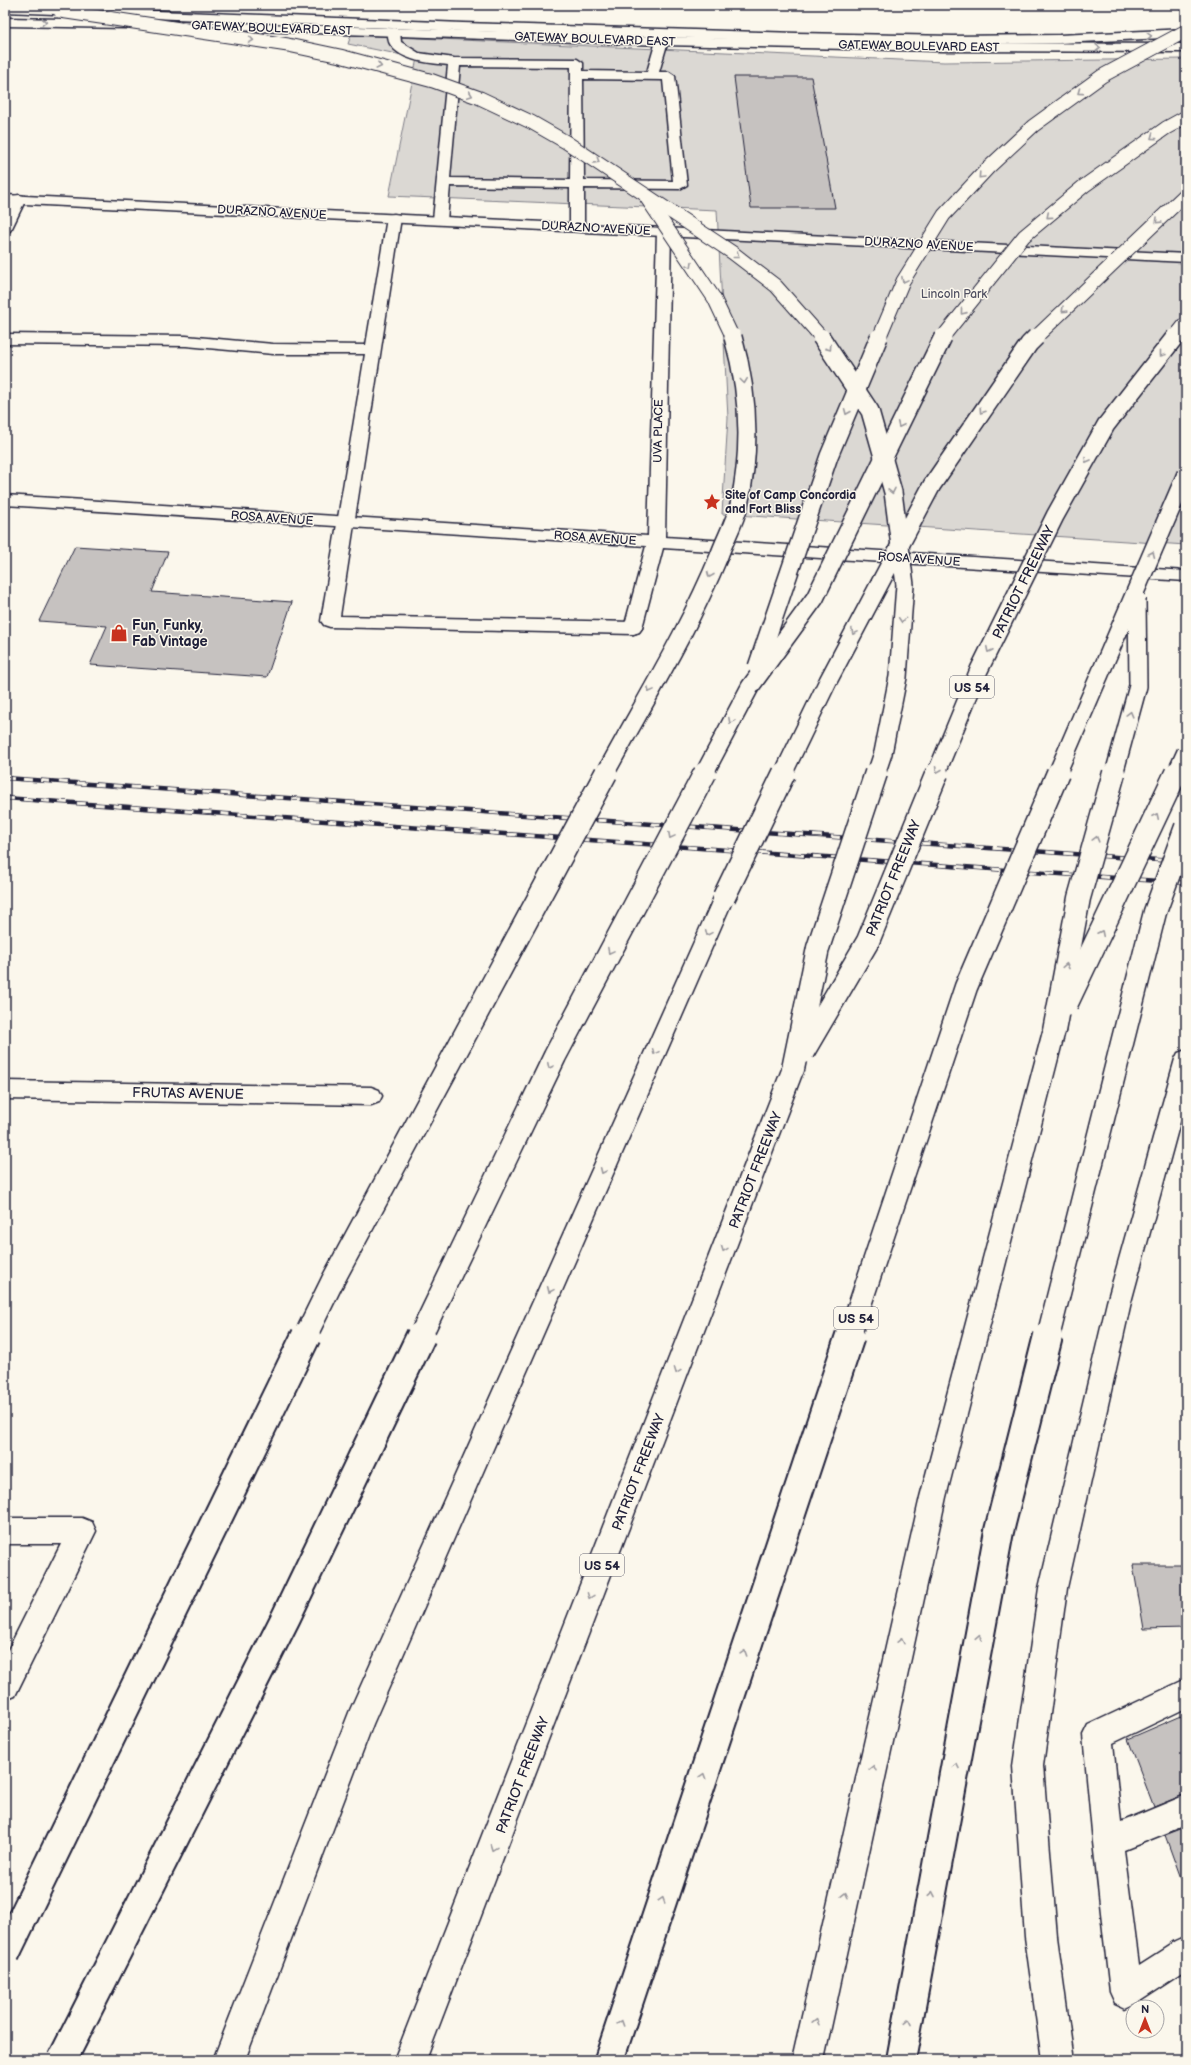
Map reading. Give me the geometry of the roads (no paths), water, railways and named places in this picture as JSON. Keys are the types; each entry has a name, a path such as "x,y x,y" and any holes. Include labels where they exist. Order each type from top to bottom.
{"main road":[{"path":"5,8 463,27 930,40 1059,39 1186,32"},
{"path":"60,11 288,46 382,66 433,81 480,98 531,122 616,173 646,197 733,253 776,286 827,344 870,410 892,492 905,585 898,677 883,752 818,948 793,1069"},
{"name":"GATEWAY BOULEVARD EAST","path":"5,22 394,32 662,42 940,47 1186,48"},
{"path":"394,32 395,43 403,51 422,57 454,62 577,64 577,227"},
{"path":"750,687 829,456 903,281 944,215 988,168 1033,126 1102,76 1186,32"},
{"path":"652,76 662,42"},
{"path":"440,220 454,62"},
{"path":"443,182 680,185 670,76 577,75"},
{"path":"62,2060 286,1617 555,1056 750,687 815,598 866,497 940,341 1024,236 1084,186 1166,128 1186,117"},
{"path":"229,2060 360,1720 724,897 828,681 932,485 1028,344 1186,194"},
{"path":"5,1954 332,1282 704,589 739,506 746,452 747,406 742,370 732,335 714,298 646,197"},
{"path":"5,228 12,199"},
{"name":"DURAZNO AVENUE","path":"12,199 1186,258"},
{"path":"346,523 394,218"},
{"name":"UVA PLACE","path":"346,523 330,621 633,628 656,542 664,232"},
{"name":"PATRIOT FREEWAY","path":"410,2060 471,1906 793,1069 868,941 979,670 1055,516 1106,425 1186,323"},
{"path":"5,340 186,342 273,349 373,350"},
{"name":"US 54","path":"609,2060 966,987 1186,474"},
{"name":"ROSA AVENUE","path":"5,500 1186,576"},
{"path":"808,2060 933,1497 1054,1031 1079,898 1138,686 1137,590"},
{"path":"1054,1031 1186,752"},
{"path":"901,2060 999,1531 1155,912 1186,827"},
{"path":"1058,2060 1041,1937 1028,1766 1055,1581 1126,1272 1186,1059"},
{"name":"FRUTAS AVENUE","path":"5,1090 371,1096"},
{"path":"5,1531 82,1531 5,1686"},
{"path":"1186,1693 1098,1735 1108,1842 1126,1992 1186,1953"},
{"path":"1108,1842 1186,1810"}],"railway":[{"path":"5,778 1186,862"},
{"path":"5,798 1186,883"}],"place":[{"name":"Site of Camp Concordia and Fort Bliss","path":"712,502"},
{"name":"Fun, Funky, Fab Vintage","path":"119,633"}],"park label":[{"name":"Lincoln Park","path":"954,294"}]}
